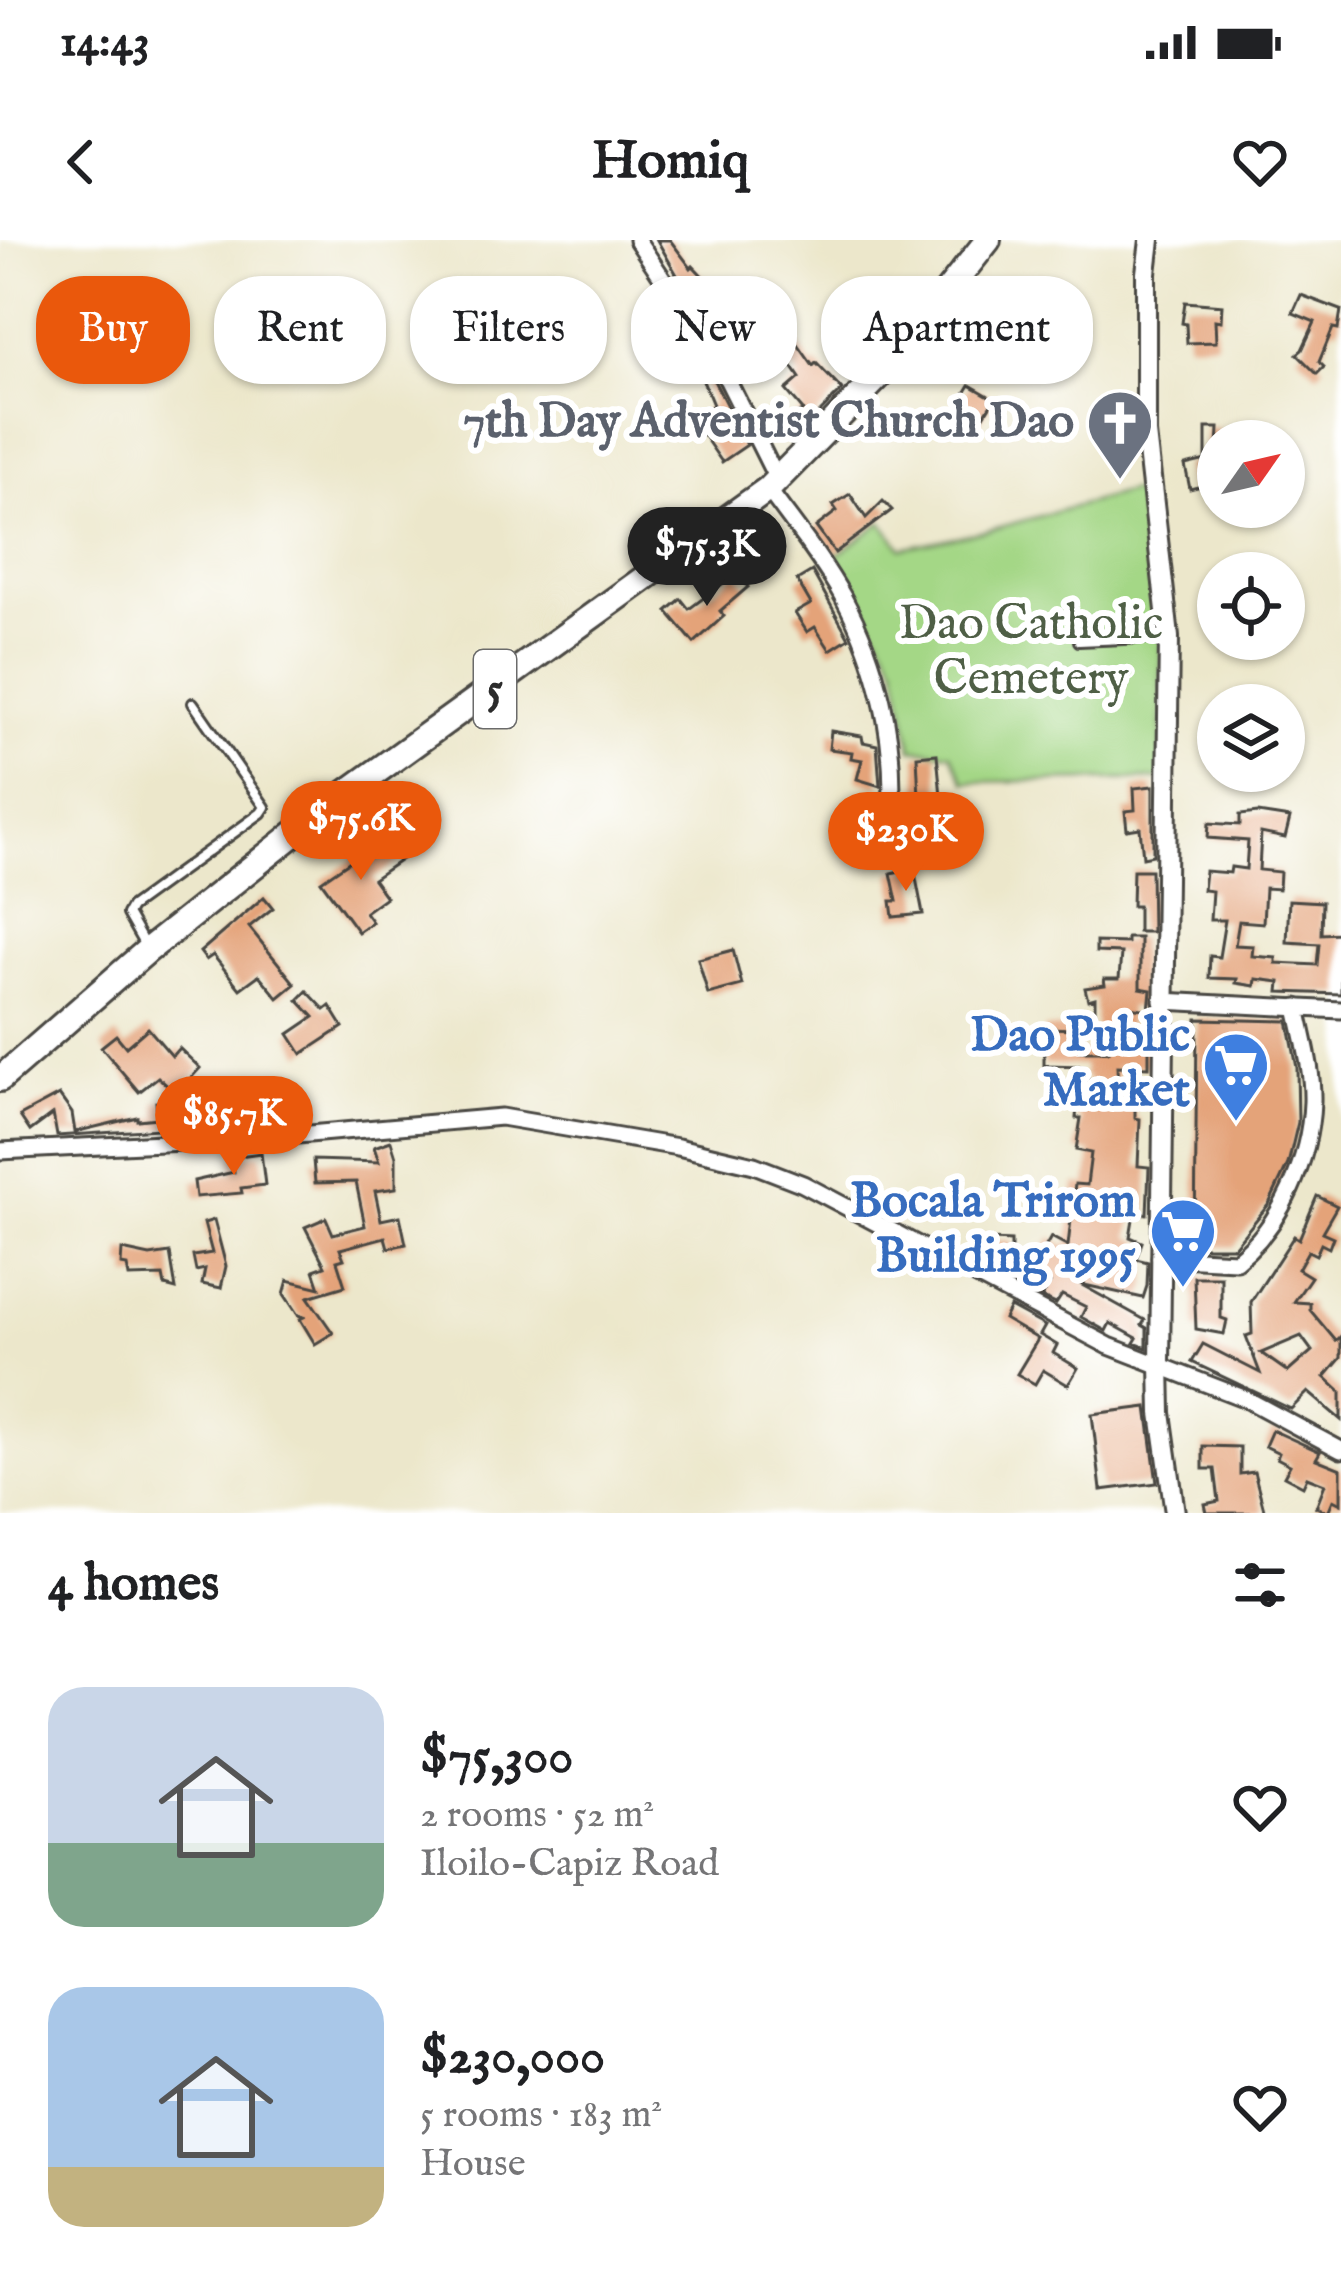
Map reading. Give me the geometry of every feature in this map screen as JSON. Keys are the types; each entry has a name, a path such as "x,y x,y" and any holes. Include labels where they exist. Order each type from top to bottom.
{"highway":[{"name":"5","path":"0,1079 148,950 338,800 773,485 884,370 988,240"}],"street":[{"path":"638,240 718,361 773,485 843,597 881,693 894,769 892,812"},
{"path":"1150,240 1146,433 1169,637 1160,1363 1161,1413 1175,1513"},
{"path":"1162,1001 1341,1010"},
{"path":"1160,1256 1236,1261 1258,1239 1292,1187 1312,1101 1297,1007"},
{"path":"0,1151 264,1138 501,1117 678,1147 754,1165 803,1184 1108,1346 1246,1399 1341,1450"}],"lane":[{"path":"1079,641 1169,637"},
{"path":"148,950 128,914 131,907 265,807 193,703"}],"green space":[{"name":"Dao Catholic Cemetery","path":"1136,490 1161,646 1162,779 965,782 951,753 912,749 896,665 836,556 882,522 902,548"}],"building":[{"path":"657,240 670,240 703,276 678,276"},
{"path":"1301,295 1341,310 1338,329 1333,328 1319,362 1324,367 1317,374 1297,354 1315,322 1293,313"},
{"path":"1185,302 1222,305 1221,321 1215,320 1216,342 1187,343 1186,324 1182,323"},
{"path":"797,343 813,366 816,363 821,368 821,384 836,384 842,390 798,434 788,421 803,410 786,390 800,378"},
{"path":"704,384 716,384 747,445 722,462 692,419 713,405"},
{"path":"970,385 994,399 979,424 955,410"},
{"path":"1132,419 1134,451 1107,454 1104,422"},
{"path":"1197,462 1197,487 1190,489 1185,465"},
{"path":"850,494 866,518 883,501 892,510 835,553 816,527 837,511 833,505"},
{"path":"812,571 849,638 830,650 815,627 807,632 795,613 811,604 797,580"},
{"path":"737,573 748,587 694,643 667,611 681,599 689,609"},
{"path":"831,731 862,736 863,742 877,745 880,786 857,779 862,760 851,758 852,752 829,749"},
{"path":"937,754 943,817 920,818 917,756"},
{"path":"1153,786 1153,855 1143,857 1140,828 1127,830 1125,811 1135,810 1134,788"},
{"path":"1240,815 1290,818 1285,838 1261,833 1259,870 1280,872 1279,889 1265,888 1263,923 1239,921 1235,945 1253,946 1252,956 1276,958 1276,963 1317,965 1319,944 1287,942 1289,900 1322,902 1321,934 1341,933 1341,994 1279,992 1280,982 1256,979 1255,986 1236,983 1237,979 1209,978 1210,956 1219,957 1225,920 1210,920 1212,891 1203,890 1205,871 1246,869 1248,841 1208,838 1209,823 1240,825"},
{"path":"384,838 402,859 373,879 386,897 365,912 372,922 358,932 321,881"},
{"path":"914,868 923,914 893,917 891,901 897,901 891,873"},
{"path":"1133,870 1151,870 1152,932 1138,932 1138,906 1132,906"},
{"path":"264,897 273,908 249,927 295,984 278,998 259,975 240,989 213,955 206,960 200,952"},
{"path":"1127,938 1140,938 1140,988 1151,990 1149,1010 1129,1007 1129,1037 1149,1037 1149,1067 1117,1066 1118,1090 1135,1090 1135,1118 1140,1119 1138,1166 1149,1167 1147,1214 1134,1213 1130,1237 1142,1242 1136,1259 1148,1262 1147,1286 1143,1298 1080,1284 1145,1320 1147,1348 1110,1323 1106,1331 1081,1317 1086,1307 1062,1295 1056,1304 1041,1297 1050,1283 1030,1271 1028,1276 994,1264 997,1254 991,1254 992,1240 1011,1241 1011,1253 1037,1262 1051,1237 1068,1246 1075,1184 1087,1185 1091,1153 1076,1150 1081,1118 1076,1118 1077,1107 1091,1108 1088,1077 1084,1077 1084,1066 1044,1065 1044,1028 1080,1029 1080,1051 1109,1051 1109,1029 1095,1029 1095,998 1088,1000 1085,988 1105,985 1104,979 1119,979 1121,953 1096,952 1096,942 1127,943"},
{"path":"733,950 742,985 708,994 698,959"},
{"path":"307,991 325,1010 330,1006 343,1027 302,1054 289,1034 314,1017 298,1000"},
{"path":"1197,1019 1288,1021 1297,1068 1298,1122 1288,1164 1269,1204 1234,1247 1195,1247"},
{"path":"148,1028 172,1056 179,1048 200,1068 176,1094 158,1077 139,1092 101,1047 116,1035 126,1047"},
{"path":"59,1095 72,1113 75,1132 137,1117 158,1118 156,1102 168,1101 170,1118 215,1113 218,1125 57,1136 53,1114 30,1131 20,1116"},
{"path":"391,1141 396,1188 375,1191 381,1220 400,1216 406,1244 388,1248 385,1237 340,1249 344,1259 337,1261 345,1286 308,1297 333,1333 315,1344 300,1319 304,1317 284,1294 288,1280 320,1288 314,1270 325,1266 305,1227 326,1218 333,1234 365,1226 356,1182 315,1183 313,1160 379,1162 374,1147"},
{"path":"261,1153 265,1185 241,1188 242,1193 196,1197 194,1181 234,1172 232,1157"},
{"path":"1317,1196 1337,1206 1322,1232 1333,1237 1329,1248 1321,1244 1316,1255 1308,1251 1298,1269 1311,1277 1294,1302 1310,1303 1310,1310 1336,1341 1341,1336 1341,1358 1325,1377 1341,1392 1341,1420 1308,1392 1291,1409 1192,1362 1203,1344 1260,1373 1246,1336 1252,1334 1251,1302 1294,1236 1299,1239","holes":["1301,1336 1312,1351 1288,1372 1261,1353"]},
{"path":"214,1220 226,1266 221,1288 202,1284 205,1269 196,1271 193,1256 212,1253 204,1223"},
{"path":"122,1250 150,1256 170,1253 176,1289 165,1286 163,1276 129,1277 127,1266 121,1265"},
{"path":"1194,1277 1221,1277 1221,1318 1227,1320 1224,1334 1196,1329"},
{"path":"1010,1307 1045,1326 1040,1335 1057,1345 1053,1353 1078,1368 1068,1385 1043,1370 1035,1384 1017,1374 1038,1339 1004,1319"},
{"path":"1147,1407 1157,1483 1101,1490 1092,1414"},
{"path":"1272,1430 1320,1452 1316,1459 1341,1469 1341,1504 1333,1500 1328,1512 1316,1507 1325,1484 1307,1477 1303,1486 1284,1476 1290,1465 1265,1446"},
{"path":"1203,1446 1240,1447 1240,1474 1254,1472 1265,1513 1207,1513 1205,1504 1219,1501 1215,1469 1203,1469"}],"place":[{"name":"7th Day Adventist Church Dao","path":"1120,482"},
{"name":"Dao Public Market","path":"1236,1124"},
{"name":"Bocala Trirom Building 1995","path":"1183,1290"}]}
